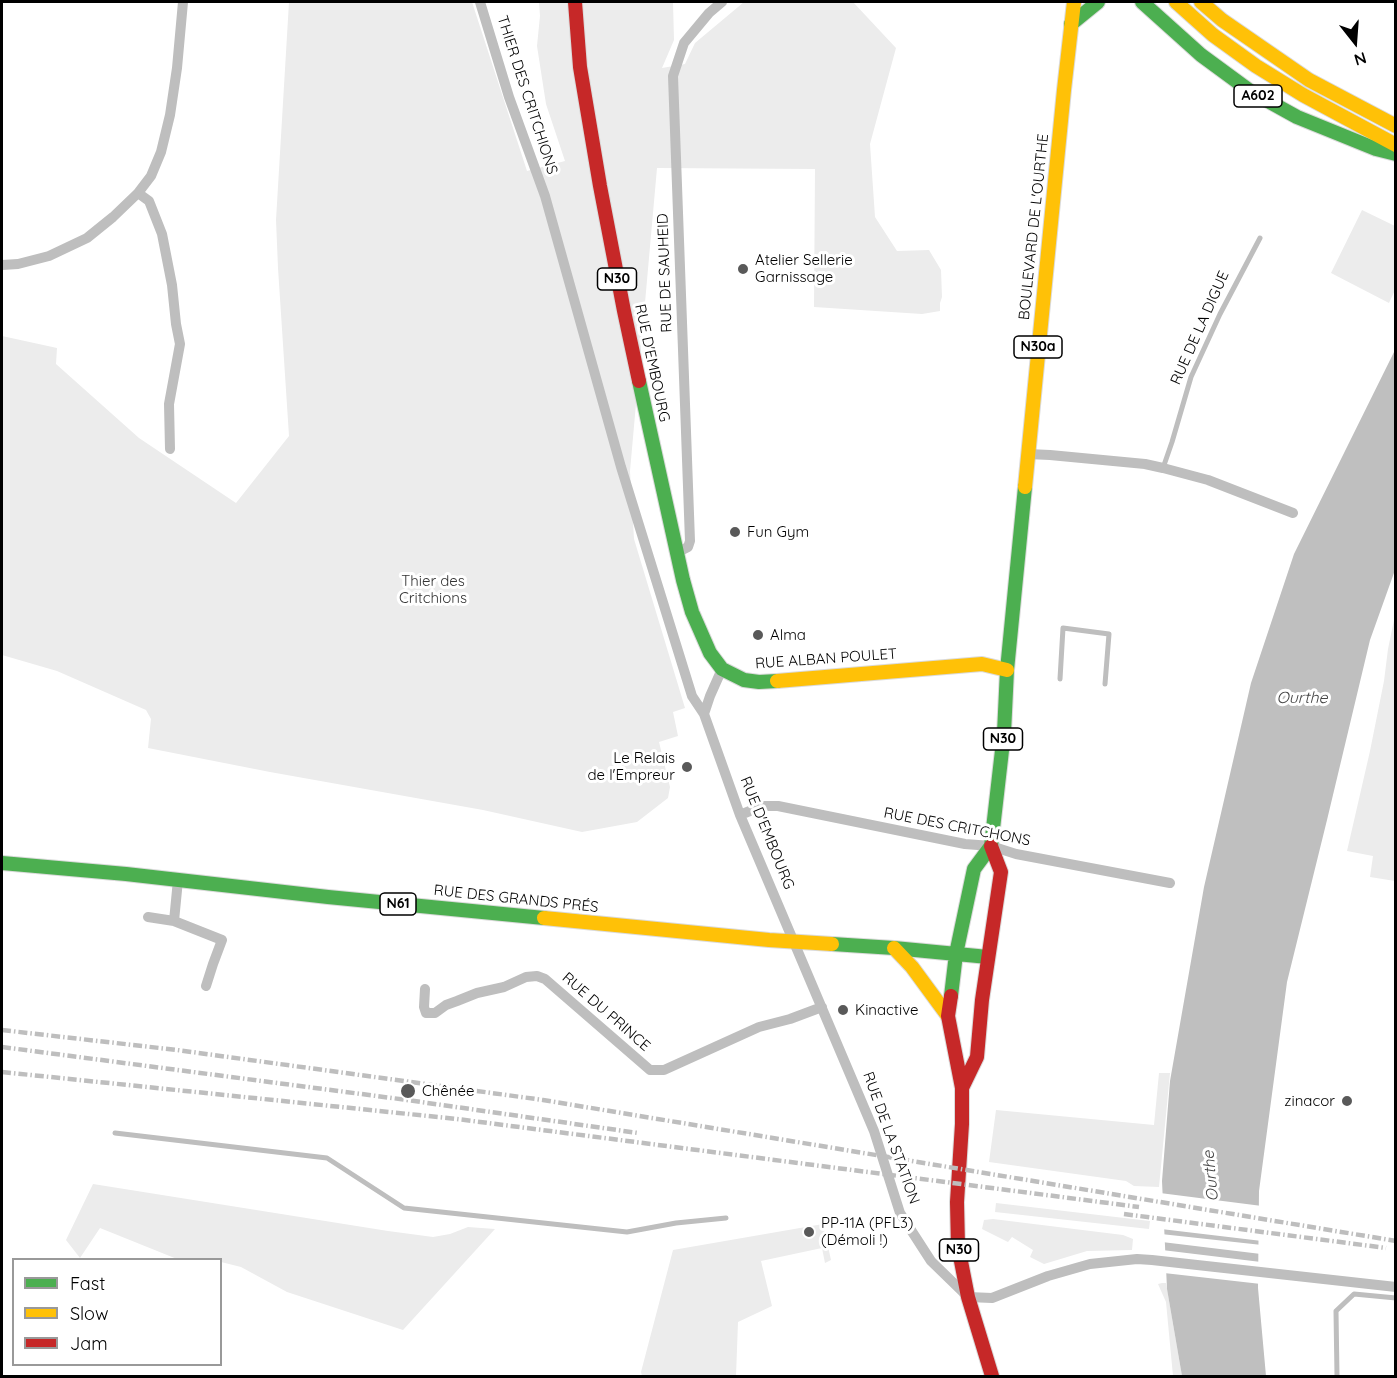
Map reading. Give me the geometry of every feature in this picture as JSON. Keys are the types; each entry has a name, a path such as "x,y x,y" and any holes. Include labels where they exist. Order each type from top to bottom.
{"main road":[{"name":"RUE D'EMBOURG","path":"574,2 580,67 609,231 626,323 676,554"},
{"name":"BOULEVARD DE L'OURTHE","path":"1007,670 1074,2"},
{"path":"1071,24 1098,2"},
{"name":"A602","path":"1142,2 1201,55 1250,91 1297,117 1376,149 1395,154"},
{"path":"1176,2 1213,35 1256,66 1303,95 1395,145"},
{"path":"1201,2 1222,20 1310,80 1395,126"},
{"name":"N30","path":"676,554 689,604 710,653 722,669"},
{"name":"RUE ALBAN POULET","path":"722,669 744,680 759,682 982,664 1007,670"},
{"name":"N30","path":"962,1088 977,1057 982,999 1001,872 991,846 1001,770 1007,670"},
{"name":"N30","path":"968,1297 958,1246 957,1202 962,1088 948,1016 956,954 974,869 991,846"},
{"name":"RUE DES GRANDS PRÉS","path":"2,863 126,874 340,899 794,942 988,957"},
{"path":"894,948 912,967 948,1016"},
{"name":"RUE DE LA STATION","path":"968,1297 992,1377"}],"street":[{"path":"2,266 49,256 87,238 138,193 151,176 161,152 165,134 177,68 183,2"},
{"name":"THIER DES CRITCHIONS","path":"480,2 509,97 545,196 621,467 677,649 692,696 704,714"},
{"name":"RUE DE SAUHEID","path":"676,554 688,548 690,541 673,76 684,43 709,13 722,2"},
{"path":"138,193 149,201 162,234 180,344 170,404 170,449"},
{"path":"1028,454 1145,464 1208,480 1293,513"},
{"path":"704,714 722,669"},
{"name":"RUE D'EMBOURG","path":"704,714 740,814 794,942"},
{"name":"RUE DES CRITCHONS","path":"740,814 762,806 778,807 965,844 991,846 1016,854 1170,883"},
{"path":"174,921 178,880"},
{"path":"148,917 174,921 222,940 206,986"},
{"name":"RUE DE LA STATION","path":"794,942 874,1131 900,1213 931,1261 968,1297"},
{"name":"RUE DU PRINCE","path":"425,989 426,1013 435,1013 457,1000 504,987 526,977 537,976 545,979 650,1070 664,1070 759,1027 822,1007"},
{"path":"968,1297 992,1298 1048,1276 1090,1264 1137,1259 1395,1287"}],"lane":[{"name":"RUE DE LA DIGUE","path":"1162,468 1191,377 1220,314 1260,238"},
{"path":"1060,679 1063,628 1109,634 1105,684"},
{"path":"115,1133 327,1158 404,1208 627,1232 676,1223 726,1218"},
{"path":"1337,1377 1336,1311 1354,1294 1395,1298"}],"green space":[{"name":"Thier des Critchions","path":"289,2 472,2 527,171 565,161 546,104 537,46 539,2 673,2 674,40 662,68 685,64 695,43 744,2 853,2 896,48 870,144 875,217 897,251 929,250 941,270 940,311 922,314 814,307 815,169 657,168 630,471 634,539 685,708 673,712 678,736 659,742 670,787 668,798 637,822 582,832 483,810 148,748 151,719 146,710 57,671 2,655 2,336 57,348 56,364 139,438 236,503 289,436 276,220"},
{"path":"1362,210 1395,226 1395,290 1389,303 1331,273"},
{"path":"1395,615 1395,881 1370,877 1373,856 1347,851 1370,751"},
{"path":"1159,1073 1170,1073 1159,1187 1134,1186 1126,1181 989,1162 996,1110 1154,1125"},
{"path":"93,1184 433,1237 468,1227 495,1229 403,1330 287,1292 241,1267 222,1262 222,1258 175,1258 100,1228 80,1258 66,1240"},
{"path":"996,1203 1150,1221 1149,1229 995,1212"},
{"path":"993,1219 1123,1235 1133,1239 1132,1250 1087,1251 1044,1264 1030,1257 1033,1250 1012,1237 1008,1242 982,1229 984,1220"},
{"path":"823,1224 831,1260 825,1263 822,1248 761,1261 772,1306 738,1322 736,1376 642,1376 641,1372 673,1250"},
{"path":"1166,1283 1182,1376 1173,1376 1166,1302 1158,1284"}],"water":[{"name":"Ourthe","path":"1395,350 1395,570 1370,640 1287,982 1259,1191 1258,1288 1266,1376 1182,1376 1167,1289 1162,1181 1170,1081 1204,887 1251,683 1294,554"}],"pier":[{"path":"1160,1193 1262,1206 1262,1241 1161,1229"},
{"path":"1161,1234 1262,1245 1261,1254 1162,1242"},
{"path":"1162,1250 1261,1262 1261,1284 1164,1273"}],"railway":[{"path":"2,1030 177,1050 543,1100 1396,1241"},
{"path":"2,1047 638,1133"},
{"path":"2,1072 457,1119 1139,1207"},
{"path":"1124,1214 1386,1248"}],"traffic: fast":[{"path":"1071,24 1098,2"},
{"path":"1142,2 1201,55 1250,91 1297,117 1376,149 1396,154"},
{"path":"639,381 683,580 692,612 710,653 722,669 744,680 777,681"},
{"path":"951,996 956,954 974,869 991,846 1004,733 1007,670 1025,487"},
{"path":"2,863 544,918"},
{"path":"832,944 988,957"}],"traffic: slow":[{"path":"1025,487 1074,2"},
{"path":"1176,2 1213,35 1256,66 1303,95 1396,145"},
{"path":"1201,2 1222,20 1309,80 1396,126"},
{"path":"777,681 982,664 1007,670"},
{"path":"544,918 832,944"},
{"path":"894,948 912,967 948,1016"}],"traffic: jam":[{"path":"575,2 580,67 600,186 639,381"},
{"path":"962,1088 977,1057 982,1000 1001,872 991,846"},
{"path":"951,996 948,1016 962,1088 957,1202 958,1246 968,1297 992,1376"}],"place":[{"name":"Atelier Sellerie Garnissage","path":"743,269"},
{"name":"Fun Gym","path":"735,532"},
{"name":"Alma","path":"758,635"},
{"name":"Le Relais de l'Empreur","path":"687,767"},
{"name":"Kinactive","path":"843,1010"},
{"name":"Chênée","path":"408,1091"},
{"name":"zinacor","path":"1347,1101"},
{"name":"PP-11A (PFL3) (Démoli !)","path":"809,1232"}]}
